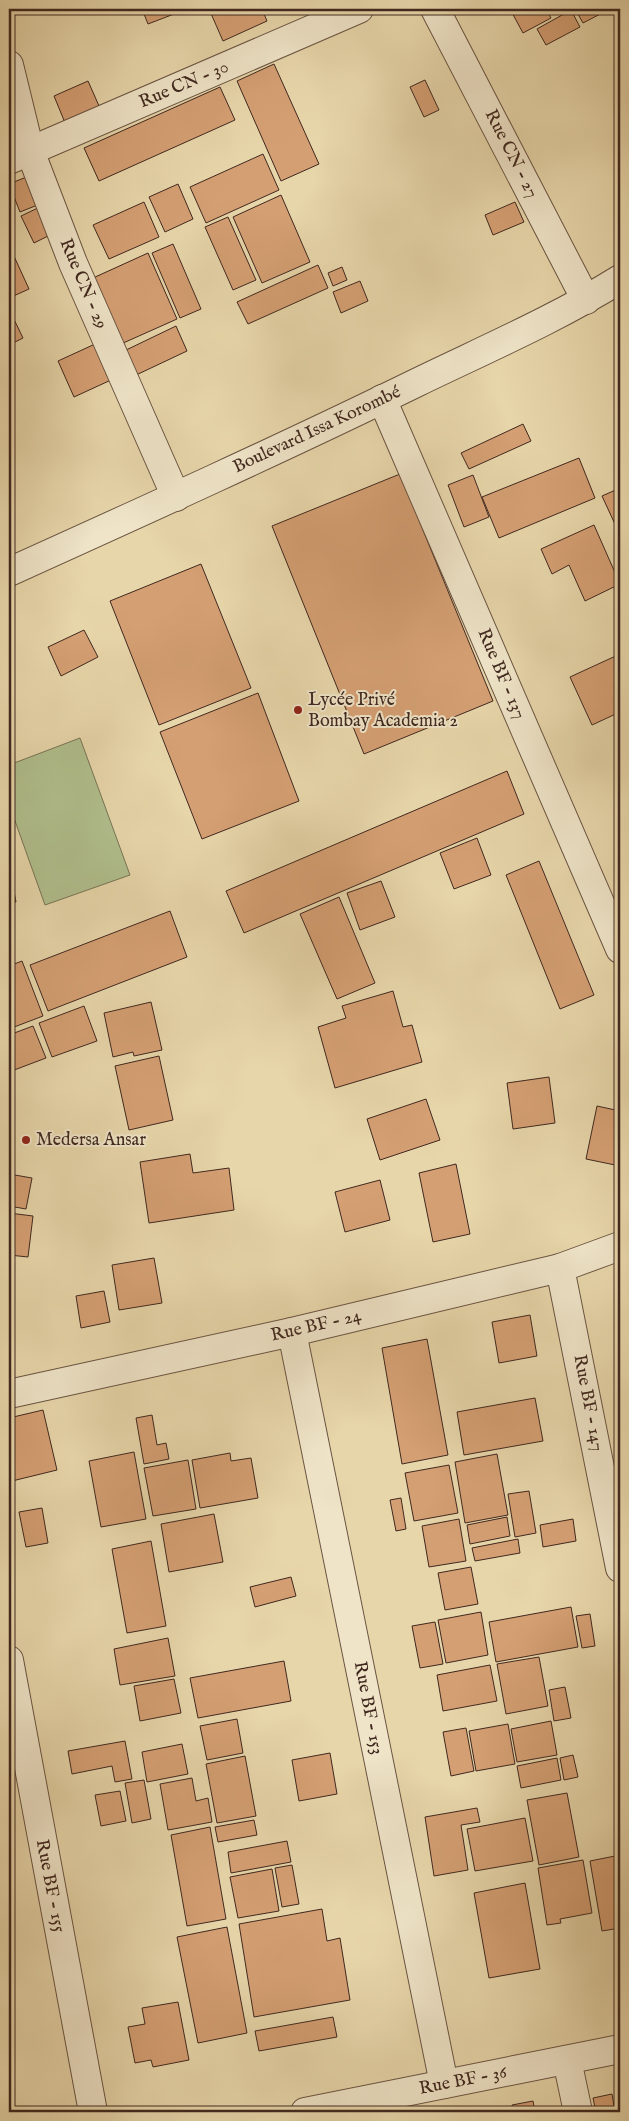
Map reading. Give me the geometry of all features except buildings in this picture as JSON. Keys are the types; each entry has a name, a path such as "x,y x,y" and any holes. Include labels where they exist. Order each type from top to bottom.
{"street":[{"name":"Rue CN - 30","path":"20,156 359,9"},
{"name":"Rue CN - 27","path":"436,9 586,300"},
{"name":"Rue CN - 29","path":"9,65 20,156 73,263 176,497"},
{"name":"Boulevard Issa Korombé","path":"9,572 176,497 382,399 586,300 620,278"},
{"name":"Rue BF - 137","path":"382,399 620,949"},
{"name":"Rue BF - 24","path":"9,1394 292,1332 560,1268 620,1246"},
{"name":"Rue BF - 147","path":"560,1268 611,1476 620,1568"},
{"name":"Rue BF - 153","path":"292,1332 444,2084"},
{"name":"Rue BF - 155","path":"9,1660 93,2112"},
{"name":"Rue BF - 36","path":"305,2112 620,2049"},
{"path":"567,2060 578,2112"}],"green space":[{"path":"80,738 130,875 45,905 9,804 9,765"}],"place":[{"name":"Lycée Privé Bombay Academia 2","path":"298,710"},
{"name":"Medersa Ansar","path":"26,1140"}]}
